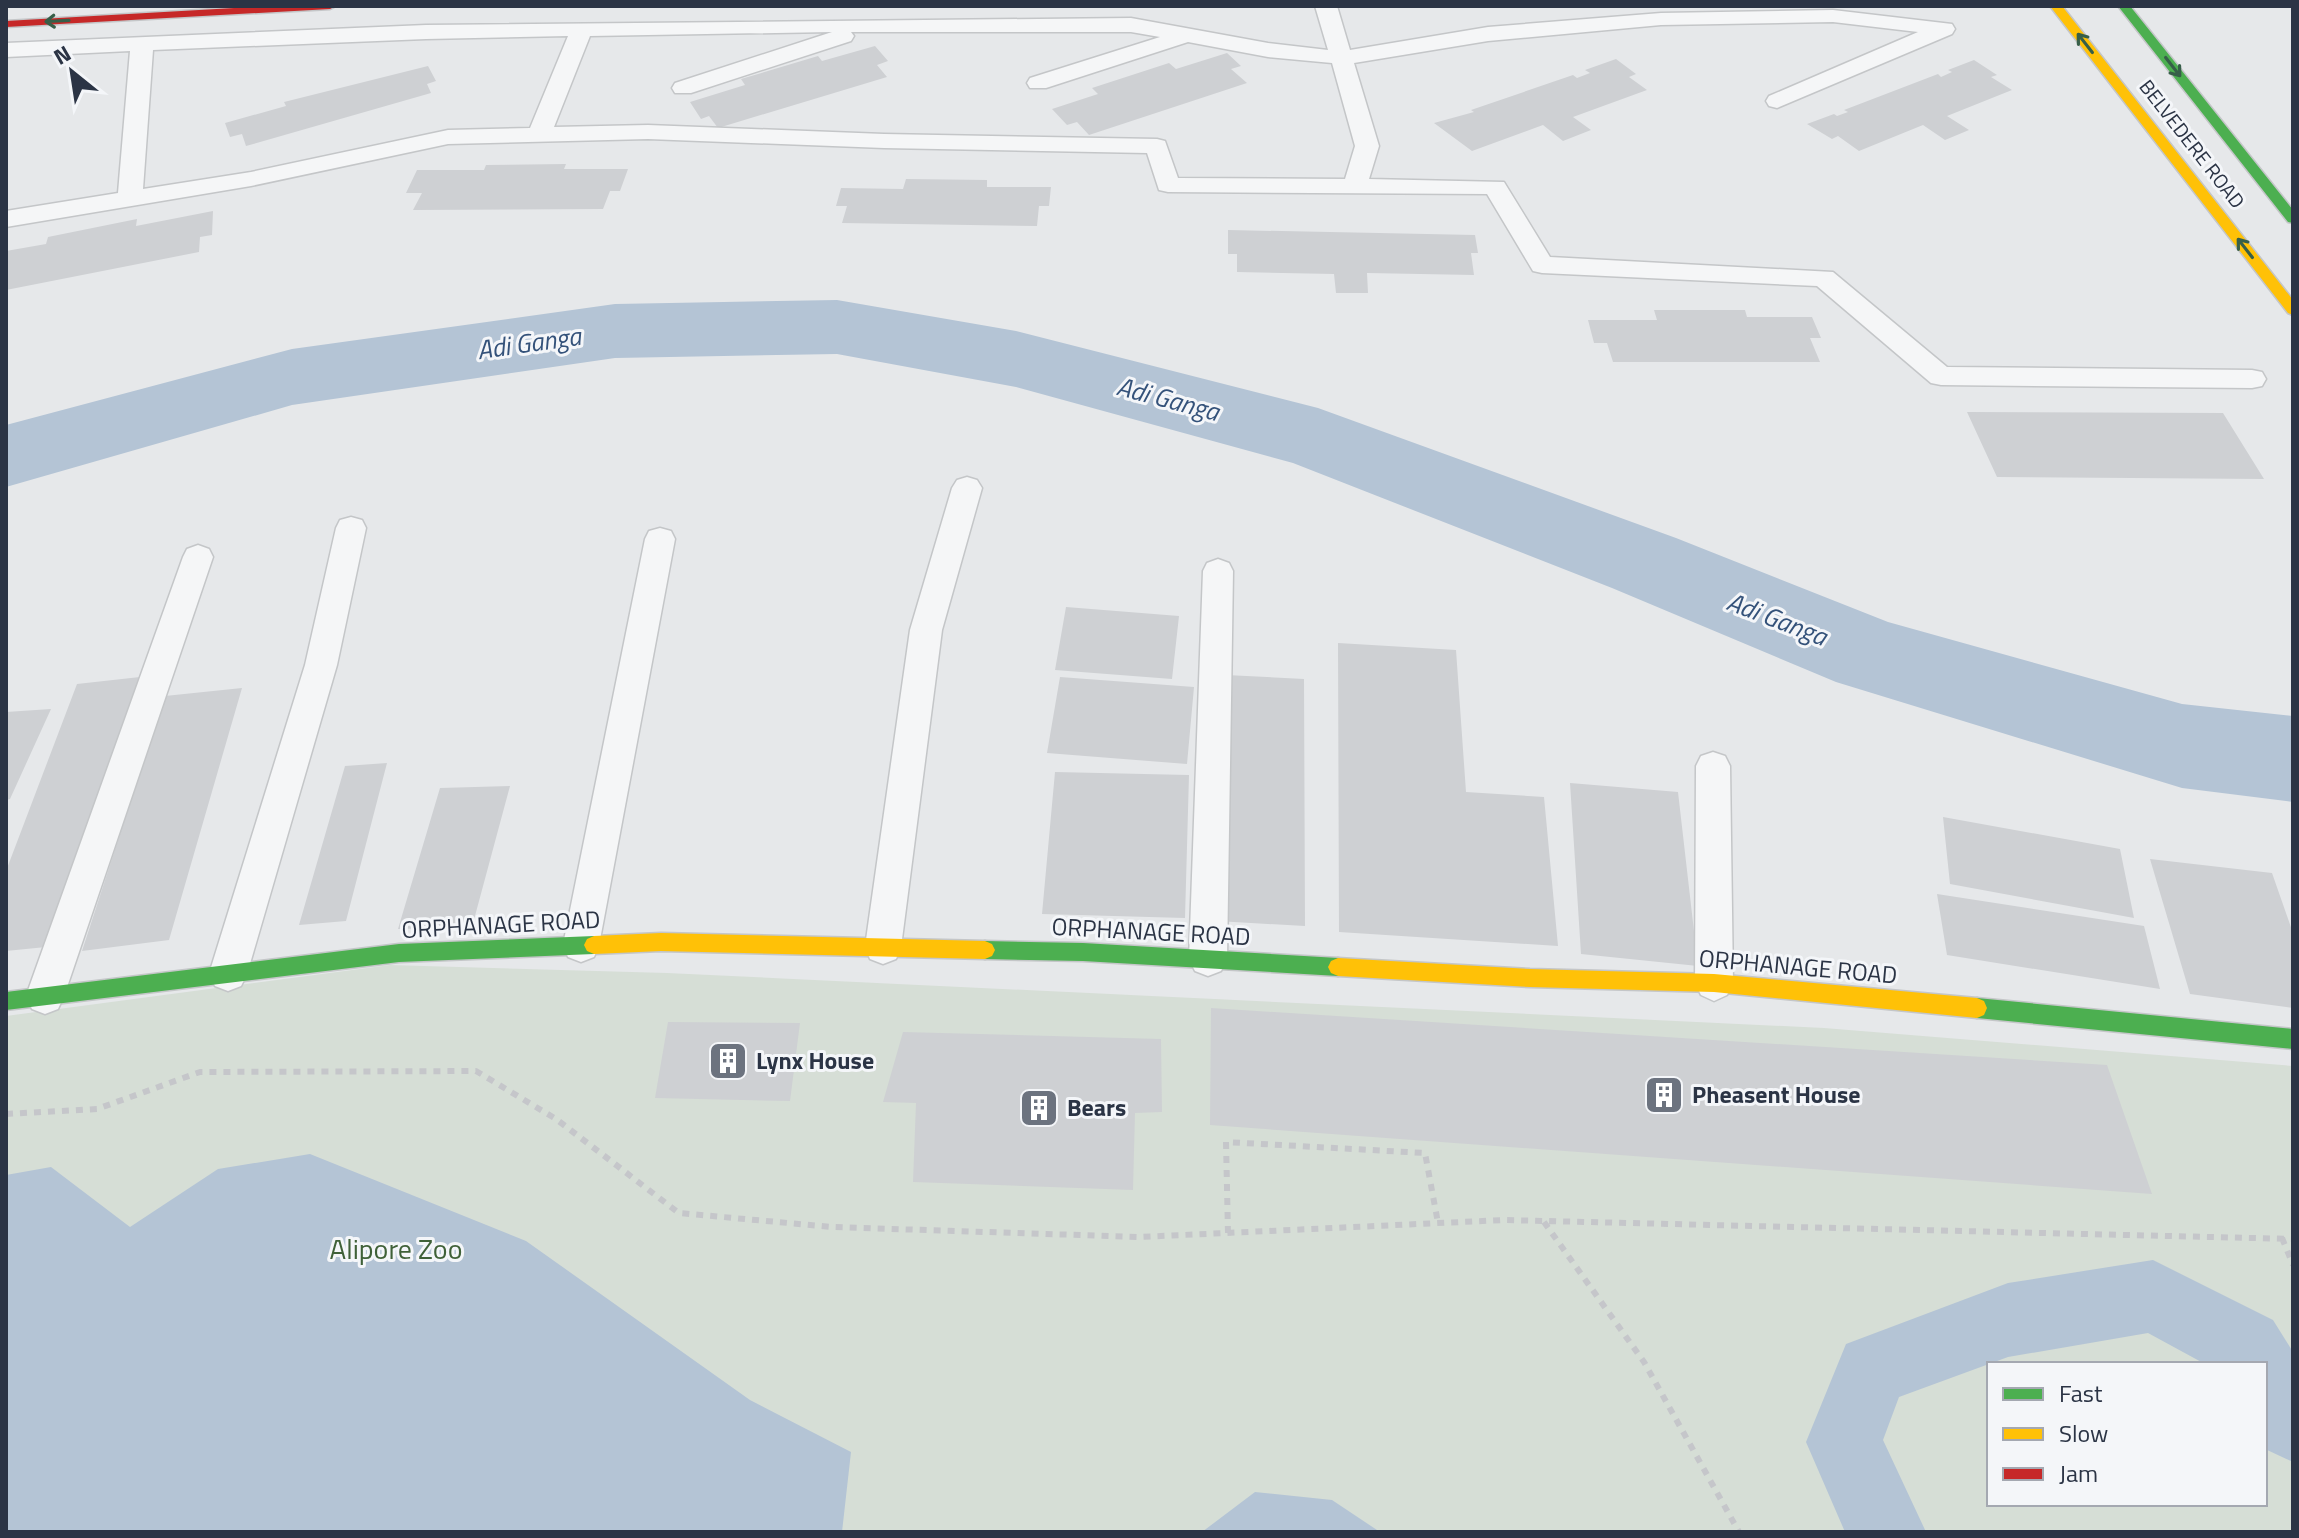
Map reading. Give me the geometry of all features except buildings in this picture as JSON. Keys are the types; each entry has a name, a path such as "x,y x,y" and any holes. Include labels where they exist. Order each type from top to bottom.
{"main road":[{"path":"6,24 330,6"},
{"name":"BELVEDERE ROAD","path":"2056,6 2293,310"},
{"name":"BELVEDERE ROAD","path":"2124,6 2293,219"},
{"name":"ORPHANAGE ROAD","path":"6,1001 399,953 661,942 1208,959 1530,978 1714,983 2293,1039"}],"lane":[{"path":"1326,6 1367,146 1355,186"},
{"path":"6,50 426,32 1131,25 1268,50 1343,58 1488,34 1661,19 1833,16 1944,29 1777,101"},
{"path":"683,88 874,26"},
{"path":"539,135 581,30"},
{"path":"1038,83 1187,35"},
{"path":"130,199 142,44"},
{"path":"6,219 251,179 448,137 648,132 884,141 1157,146 1168,185 1495,187 1542,265 1824,278 1941,376 2252,379"},
{"path":"883,947 926,630 967,488"},
{"path":"228,974 321,665 351,528"},
{"path":"581,945 660,539"},
{"path":"45,996 198,557"},
{"path":"1208,959 1218,571"},
{"path":"1713,766 1714,983"}],"path":[{"path":"6,1114 97,1109 200,1072 476,1071 556,1119 679,1213 848,1227 1140,1237 1543,1221 2293,1239"},
{"path":"1228,1233 1226,1142 1425,1153 1438,1223"},
{"path":"1543,1221 1644,1362 1739,1532"},
{"path":"2282,1238 2293,1265"}],"green space":[{"name":"Alipore Zoo","path":"390,965 667,973 1824,1028 2293,1066 2293,1532 6,1532 6,1016"}],"water":[{"path":"310,1154 526,1241 750,1400 851,1452 842,1532 6,1532 6,1175 51,1167 130,1227 218,1169"},
{"path":"1255,1492 1332,1500 1380,1532 1202,1532"}],"waterway":[{"name":"Adi Ganga","path":"6,456 292,377 615,331 837,327 1016,359 1318,439 1644,563 1870,655 2182,746 2293,759"},
{"path":"1886,1532 1844,1442 1872,1370 2008,1320 2153,1296 2247,1346 2257,1362"},
{"path":"2267,1379 2293,1424"}],"traffic: fast":[{"path":"2124,6 2293,219"},
{"path":"6,1001 399,953 594,945"},
{"path":"985,950 1083,952 1338,967"},
{"path":"1977,1008 2293,1039"}],"traffic: slow":[{"path":"2056,6 2293,310"},
{"path":"594,945 661,942 985,950"},
{"path":"1338,967 1530,978 1714,983 1977,1008"}],"traffic: jam":[{"path":"6,24 330,6"}],"place":[{"name":"Lynx House","path":"728,1061"},
{"name":"Pheasent House","path":"1664,1095"},
{"name":"Bears","path":"1039,1108"}]}
